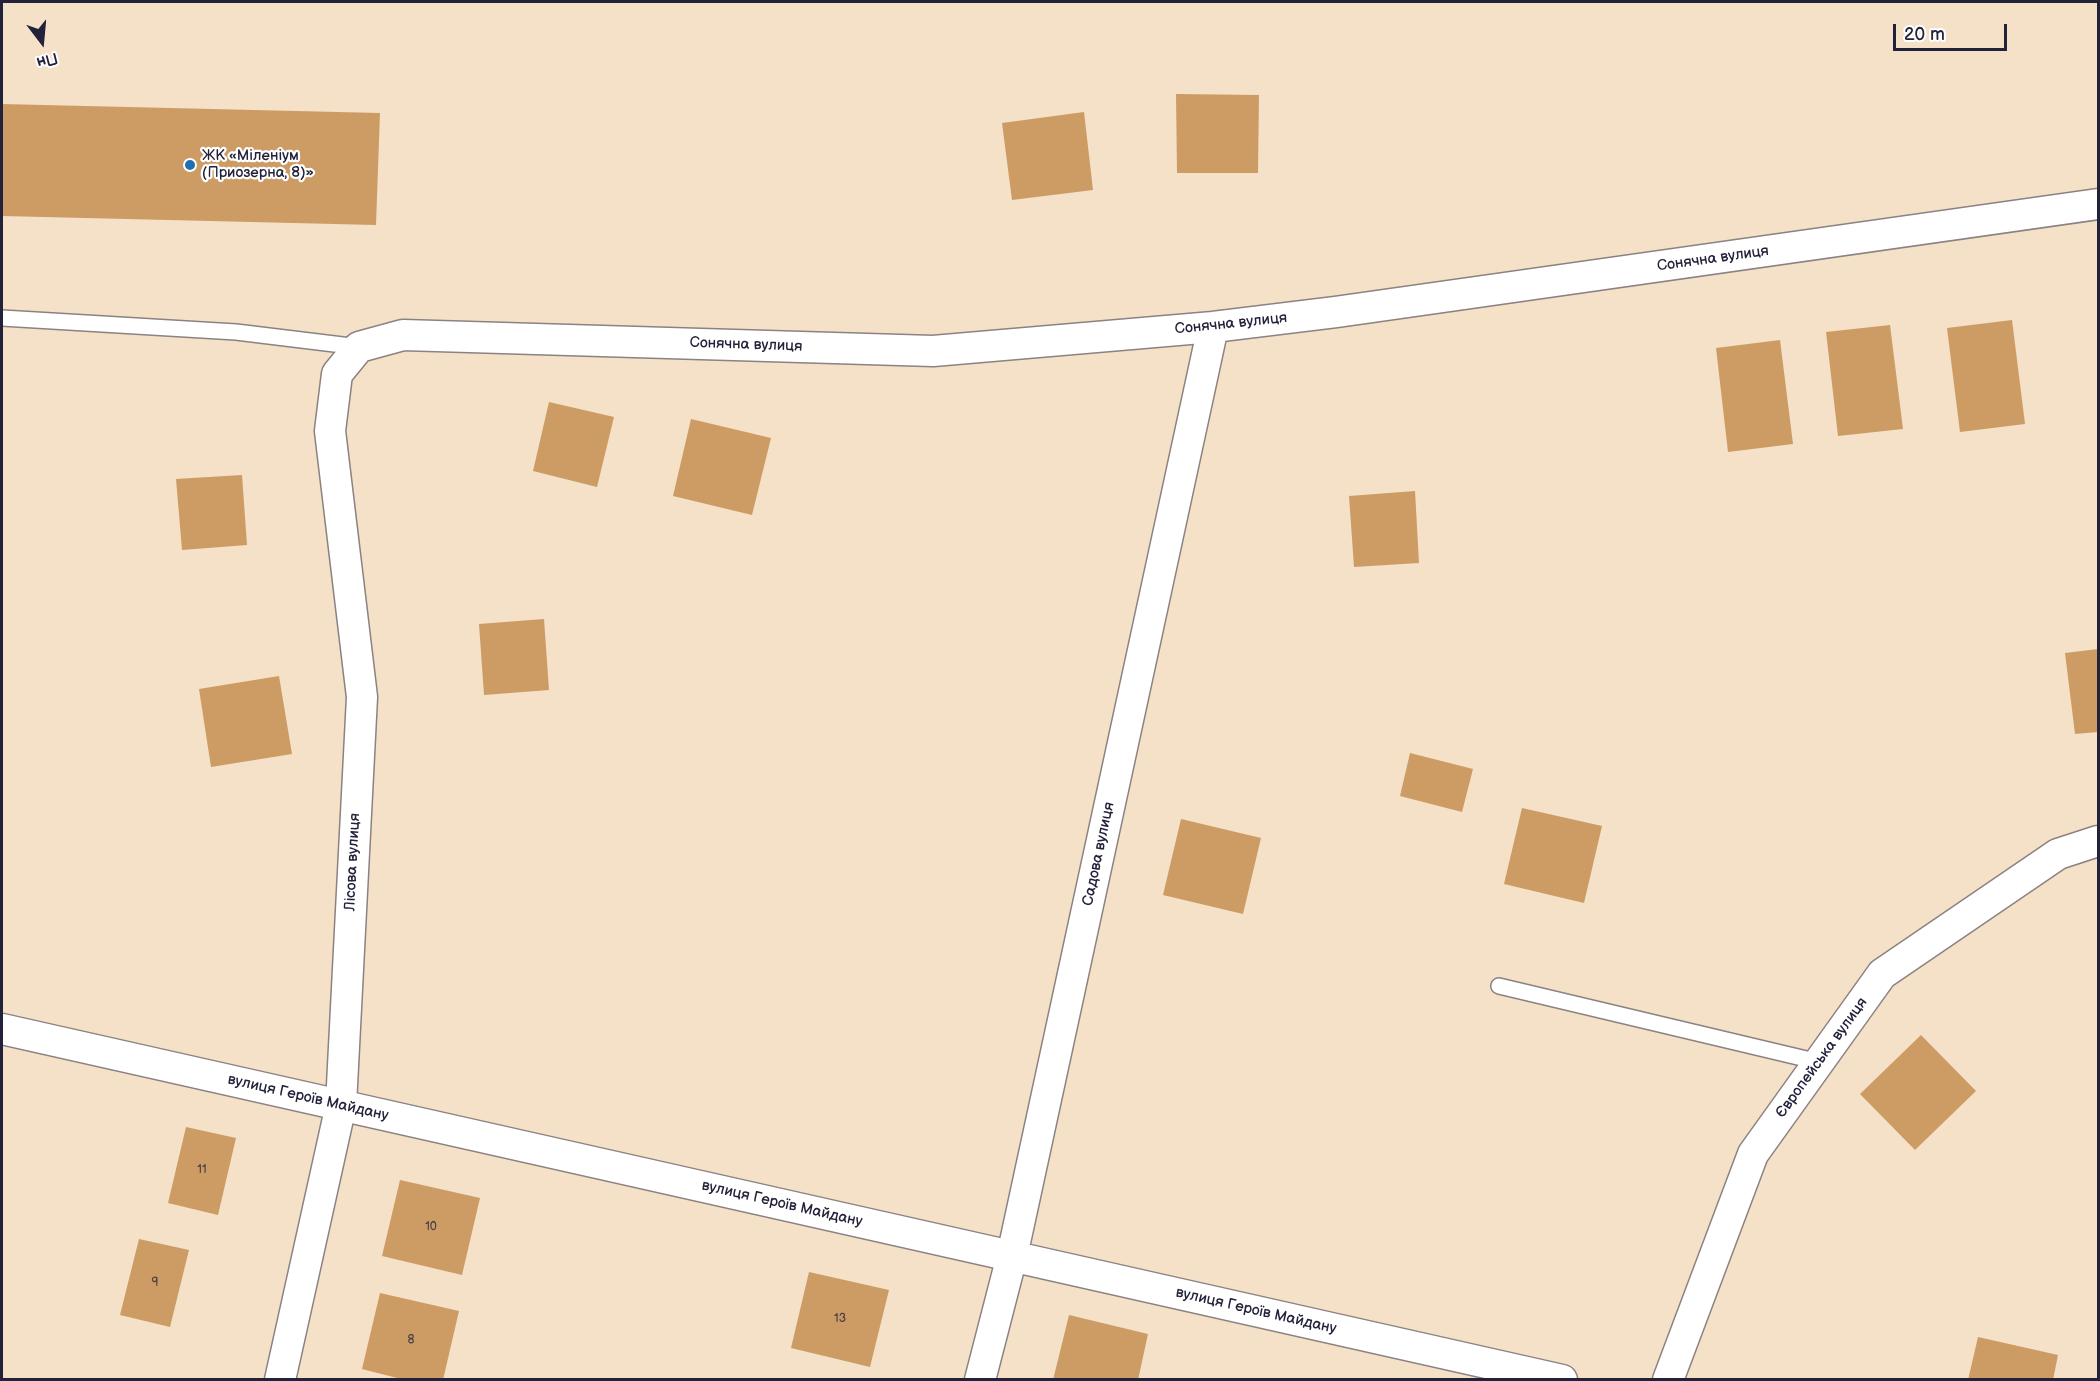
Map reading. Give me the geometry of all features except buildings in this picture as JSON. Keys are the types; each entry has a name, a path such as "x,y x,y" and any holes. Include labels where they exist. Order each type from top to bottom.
{"street":[{"name":"Сонячна вулиця","path":"359,347 403,335 933,351 1213,327 1336,312 2098,204"},
{"name":"Садова вулиця","path":"980,1380 1012,1256 1213,327"},
{"name":"Лісова вулиця","path":"280,1380 340,1105 362,697 330,431 337,374 359,347"},
{"name":"Європейська вулиця","path":"1668,1380 1753,1154 1882,974 2058,854 2098,841"},
{"name":"вулиця Героїв Майдану","path":"2,1029 1562,1380"}],"lane":[{"path":"2,318 236,332 359,347"},
{"path":"1499,986 1819,1062"}],"place":[{"name":"ЖК «Міленіум (Приозерна, 8)»","path":"190,165"}]}
